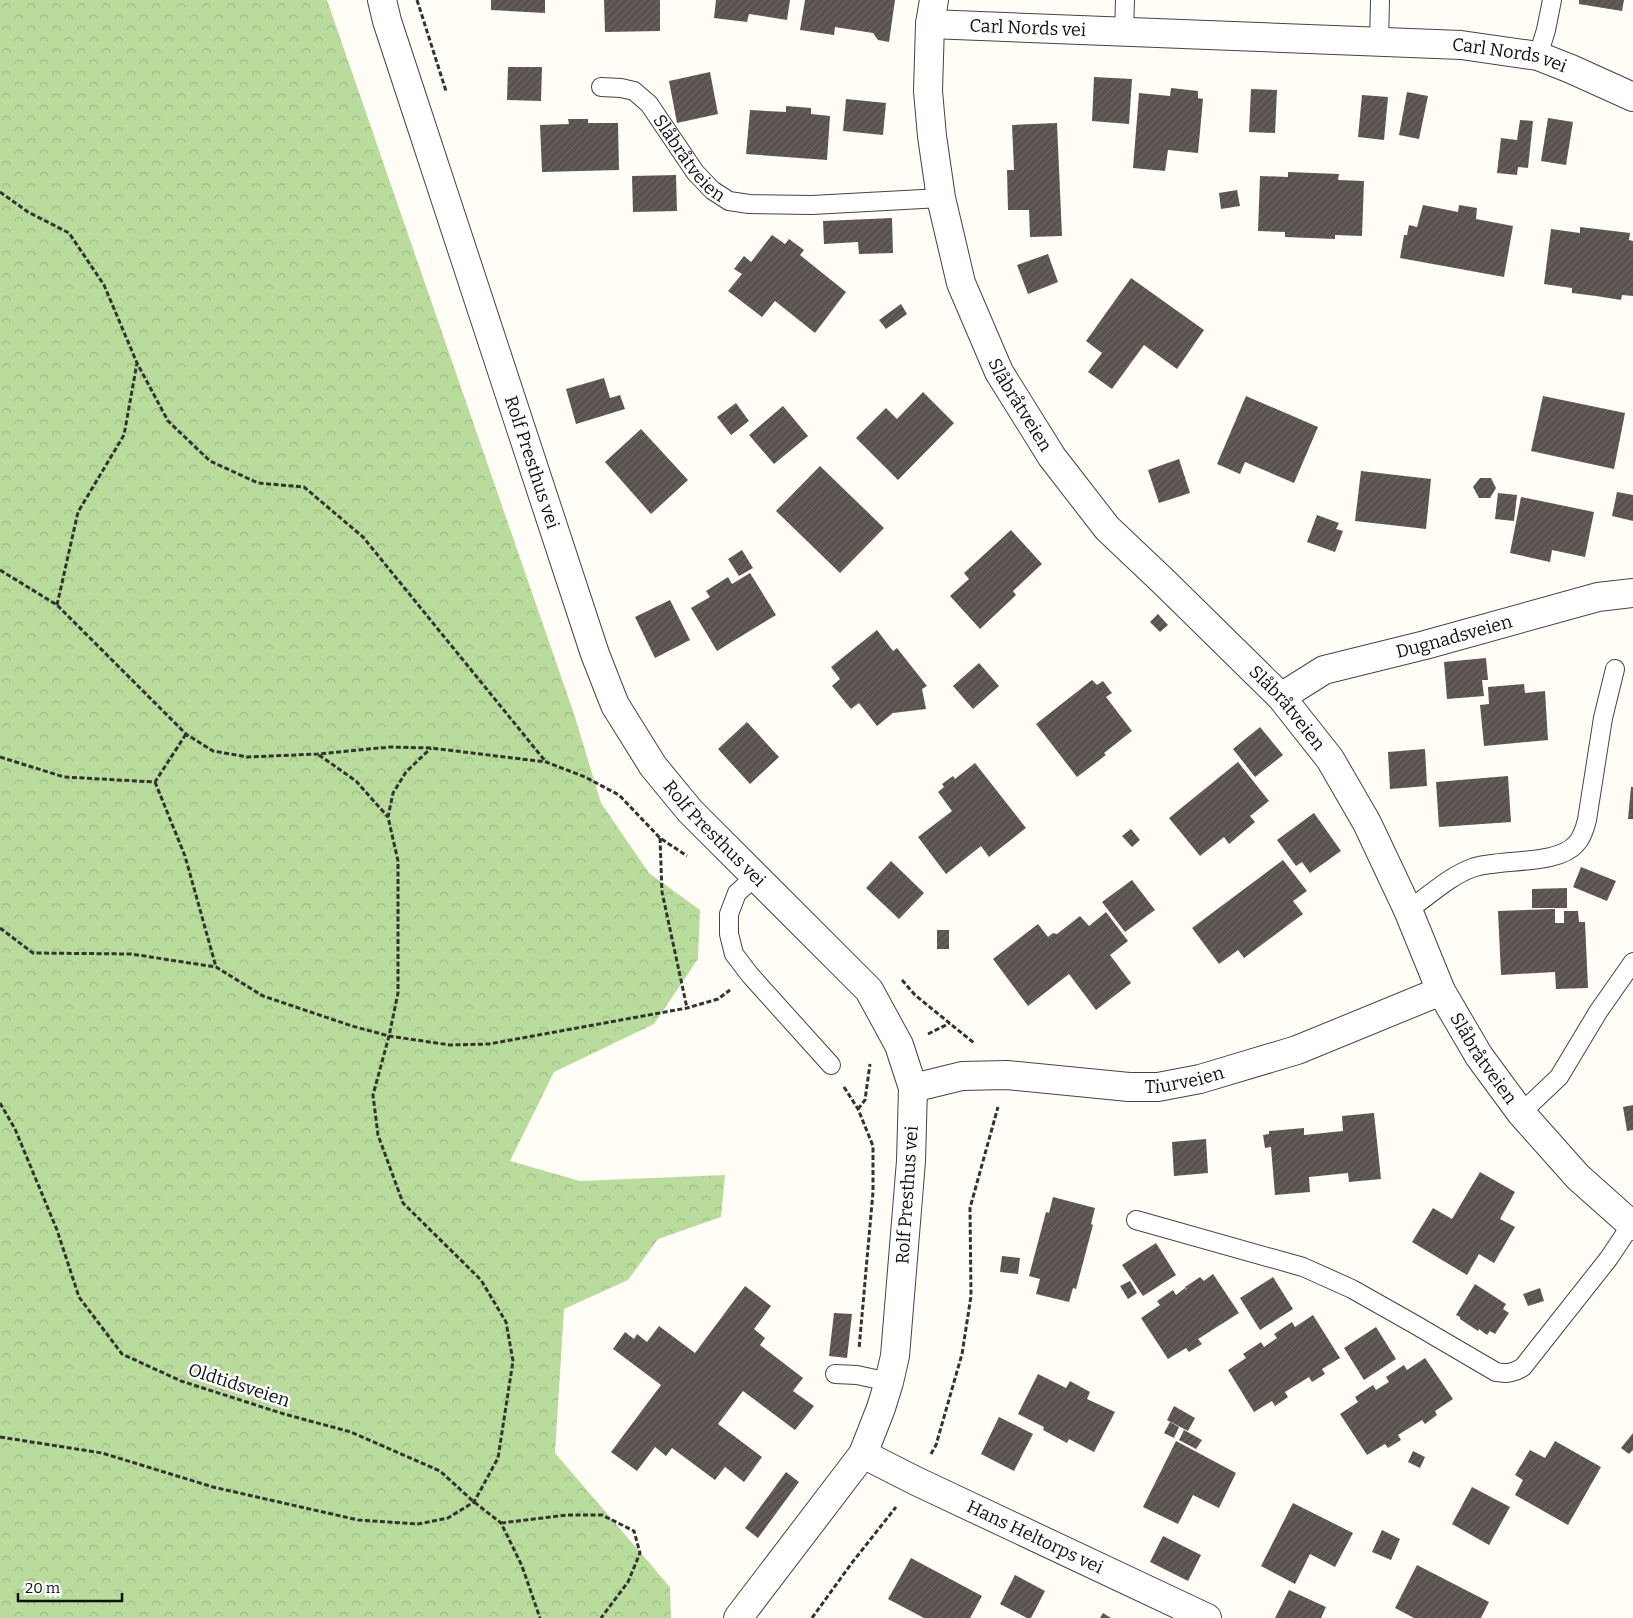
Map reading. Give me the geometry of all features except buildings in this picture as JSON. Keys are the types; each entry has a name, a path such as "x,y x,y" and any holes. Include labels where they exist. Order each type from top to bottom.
{"street":[{"name":"Rolf Presthus vei","path":"382,0 387,21 595,654 616,705 653,766 690,811 869,990 899,1045 913,1088 911,1161 895,1356 890,1382 863,1454 738,1618"},
{"name":"Carl Nords vei","path":"932,12 1124,32 1461,45 1538,56 1633,97"},
{"name":"Slåbråtveien","path":"932,12 928,91 941,198 961,283 999,372 1052,457 1107,528 1281,697 1330,759 1368,823 1408,910 1441,991 1479,1056 1521,1113 1578,1177 1632,1225"},
{"name":"Dugnadsveien","path":"1281,697 1324,670 1598,598 1633,593"},
{"name":"Tiurveien","path":"913,1088 962,1076 1007,1074 1129,1087 1158,1087 1231,1071 1297,1050 1441,991"},
{"name":"Hans Heltorps vei","path":"863,1454 916,1481 1207,1618"}],"lane":[{"path":"1124,32 1125,0"},
{"path":"1379,43 1380,0"},
{"path":"1538,56 1552,0"},
{"name":"Slåbråtveien","path":"602,87 634,91 649,104 695,172 712,190 729,201 750,204 812,205 941,198"},
{"path":"1408,910 1451,878 1474,868 1496,863 1558,856 1577,844 1587,820 1604,718 1615,669"},
{"path":"756,876 737,892 729,914 729,934 734,954 750,975 831,1065"},
{"path":"1521,1113 1559,1077 1598,1012 1633,962"},
{"name":"Slåbråtveien","path":"1136,1220 1303,1267 1352,1289 1496,1372 1507,1374 1517,1372 1524,1367 1609,1258 1632,1225"},
{"path":"835,1374 857,1375 890,1382"}],"path":[{"path":"417,0 448,95"},
{"path":"0,192 28,212 69,233 104,285 137,363 168,421 210,461 258,483 304,487 363,537 546,762"},
{"path":"57,605 78,512 124,435 137,363"},
{"path":"0,570 57,605 186,734 213,751 248,757 390,748 431,748 546,762 585,777 619,795 660,838 687,856 694,858"},
{"path":"155,782 186,734"},
{"path":"0,1437 102,1453 213,1487 358,1520 418,1524 448,1518 474,1502 498,1458 513,1361 506,1322 481,1280 403,1204 378,1135 373,1095 398,993 398,861 388,816 393,793 406,772 431,748"},
{"path":"318,754 356,781 388,816"},
{"path":"0,757 64,777 155,782"},
{"path":"155,782 185,856 216,967"},
{"path":"660,838 662,892 687,1008"},
{"path":"0,928 33,953 131,954 216,967 263,996 352,1026 389,1036 450,1045 489,1044 687,1008 718,999 750,975"},
{"path":"812,1618 851,1564 916,1481 936,1445 962,1354 971,1296 970,1208 1007,1074 980,1048 915,995 898,975"},
{"path":"831,1065 858,1109 873,1146 874,1192 857,1375"},
{"name":"Oldtidsveien","path":"0,1103 15,1129 57,1230 79,1296 122,1354 190,1384 284,1414 351,1432 440,1471 474,1502 502,1523 522,1566 540,1618"},
{"path":"502,1523 567,1516 602,1515 634,1531 640,1553 628,1582 602,1618"}],"green space":[{"path":"0,0 327,0 574,714 601,803 649,873 700,910 698,959 654,1024 554,1072 510,1161 580,1181 725,1175 721,1217 658,1239 628,1280 564,1309 555,1453 670,1587 671,1618 0,1618"}]}
